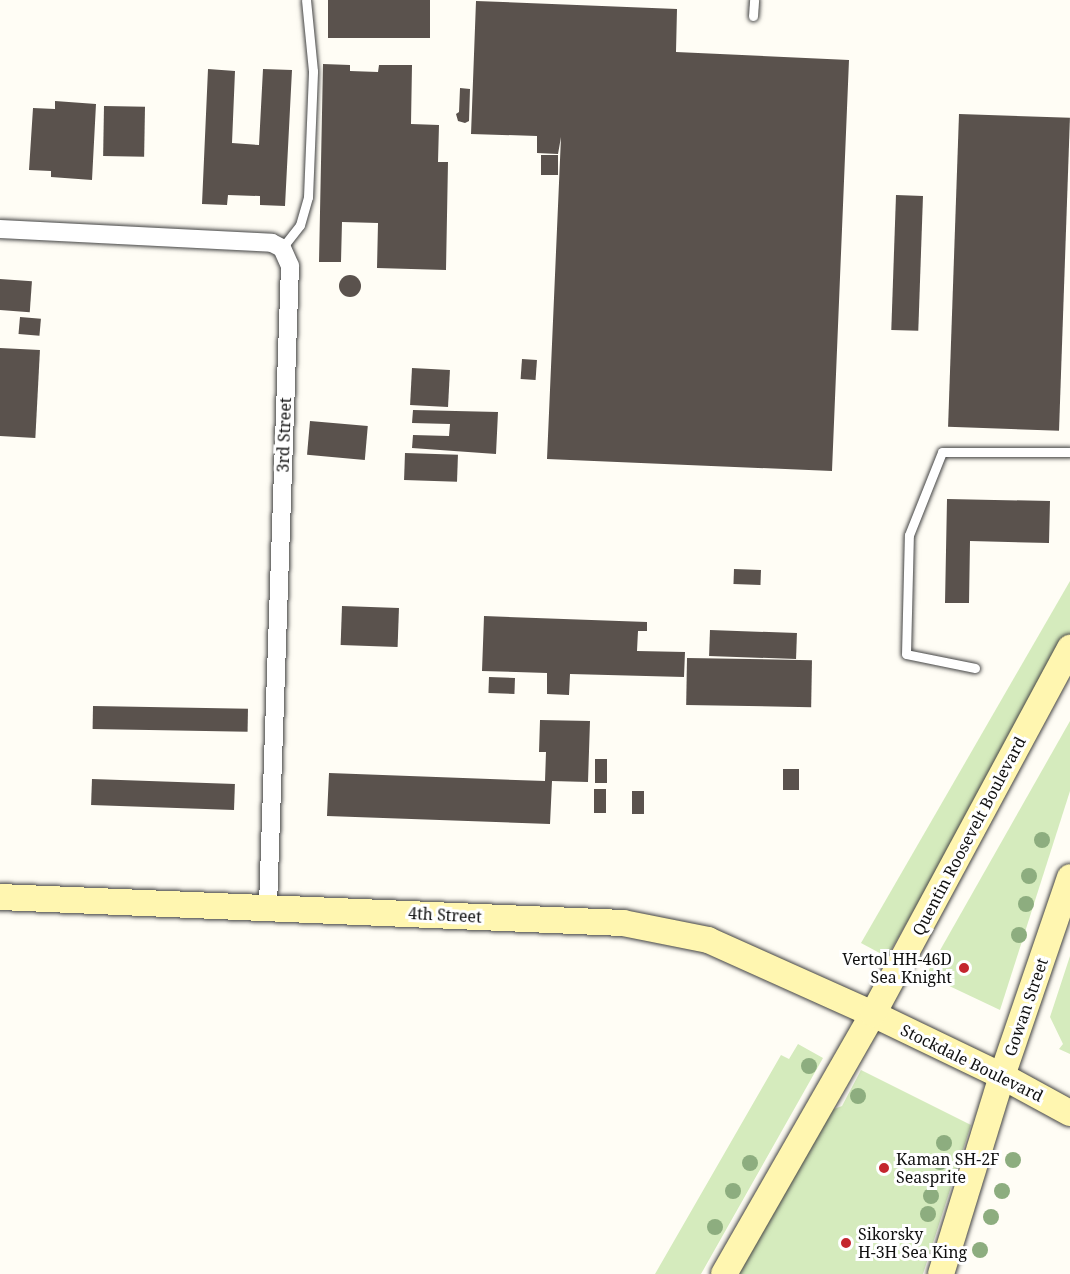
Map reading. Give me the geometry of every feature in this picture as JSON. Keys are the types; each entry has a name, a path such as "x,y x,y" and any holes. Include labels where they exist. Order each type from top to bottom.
{"main road":[{"name":"Quentin Roosevelt Boulevard","path":"724,1274 873,1014 1070,648"},
{"name":"Gowan Street","path":"941,1274 1002,1076 1070,877"},
{"name":"4th Street","path":"0,897 623,923 708,940 873,1014"},
{"name":"Stockdale Boulevard","path":"873,1014 1002,1076 1070,1113"}],"street":[{"path":"0,229 273,243 282,248"},
{"name":"3rd Street","path":"268,907 290,266 282,248"}],"lane":[{"path":"282,248 300,225 308,197 313,71 306,0"},
{"path":"753,16 754,0"},
{"path":"975,668 906,654 909,535 942,452 1070,452"}],"green space":[{"path":"1070,581 1070,636 1065,647 887,957 861,943"},
{"path":"1070,721 1070,791 1000,1010 926,975"},
{"path":"1070,956 1070,1054 1059,1049 1063,1044 1050,1017"},
{"path":"798,1044 823,1058 701,1274 655,1274 781,1055 789,1059"},
{"path":"861,1070 971,1125 923,1274 740,1274 738,1272 829,1111 842,1106"}],"building":[{"path":"328,0 430,0 430,38 328,38"},
{"path":"476,1 677,9 676,52 849,60 832,471 547,459 561,137 558,154 537,153 537,136 471,134"},
{"path":"323,64 350,65 350,71 378,72 379,65 412,65 411,124 439,125 438,162 448,162 446,270 377,268 378,223 342,222 341,262 319,262"},
{"path":"208,69 235,71 232,143 259,145 263,69 292,70 285,206 260,205 260,196 228,195 227,205 202,204"},
{"path":"460,88 470,89 469,121 465,123 458,121 456,114 459,112"},
{"path":"55,101 96,104 92,180 51,177 51,171 29,170 33,108 55,109"},
{"path":"104,106 145,107 144,157 103,156"},
{"path":"959,114 1070,118 1059,431 948,427"},
{"path":"541,155 558,155 558,175 541,175"},
{"path":"896,195 923,196 918,331 891,330"},
{"path":"350,275 358,278 361,286 358,294 350,297 342,294 339,286 342,278"},
{"path":"0,279 32,281 30,312 0,310"},
{"path":"20,317 41,319 39,336 19,334"},
{"path":"0,348 40,350 35,438 0,436"},
{"path":"522,359 537,360 536,380 521,379"},
{"path":"412,368 450,370 448,407 410,405"},
{"path":"413,410 498,412 496,454 412,448 413,435 449,436 450,424 412,423"},
{"path":"310,421 368,426 365,460 307,455"},
{"path":"405,453 458,455 457,482 404,480"},
{"path":"947,499 1050,501 1049,543 970,541 969,603 945,603"},
{"path":"734,569 761,570 760,585 733,584"},
{"path":"342,606 399,608 398,647 341,645"},
{"path":"484,616 647,622 647,631 638,631 637,651 685,652 684,677 570,674 569,695 547,694 547,673 482,671"},
{"path":"710,630 797,633 796,659 709,656"},
{"path":"687,658 812,660 811,707 686,705"},
{"path":"489,677 515,678 514,694 488,693"},
{"path":"93,706 248,709 248,732 93,729"},
{"path":"540,720 590,721 588,782 552,781 550,824 327,816 329,773 545,781 546,752 539,752"},
{"path":"595,759 607,759 607,783 595,783"},
{"path":"783,769 799,769 799,790 783,790"},
{"path":"92,779 235,784 234,810 91,805"},
{"path":"594,789 606,789 606,813 594,813"},
{"path":"632,791 644,791 644,814 632,814"}],"place":[{"name":"Vertol HH-46D Sea Knight","path":"964,968"},
{"name":"Kaman SH-2F Seasprite","path":"884,1168"},
{"name":"Sikorsky H-3H Sea King","path":"846,1243"}]}
